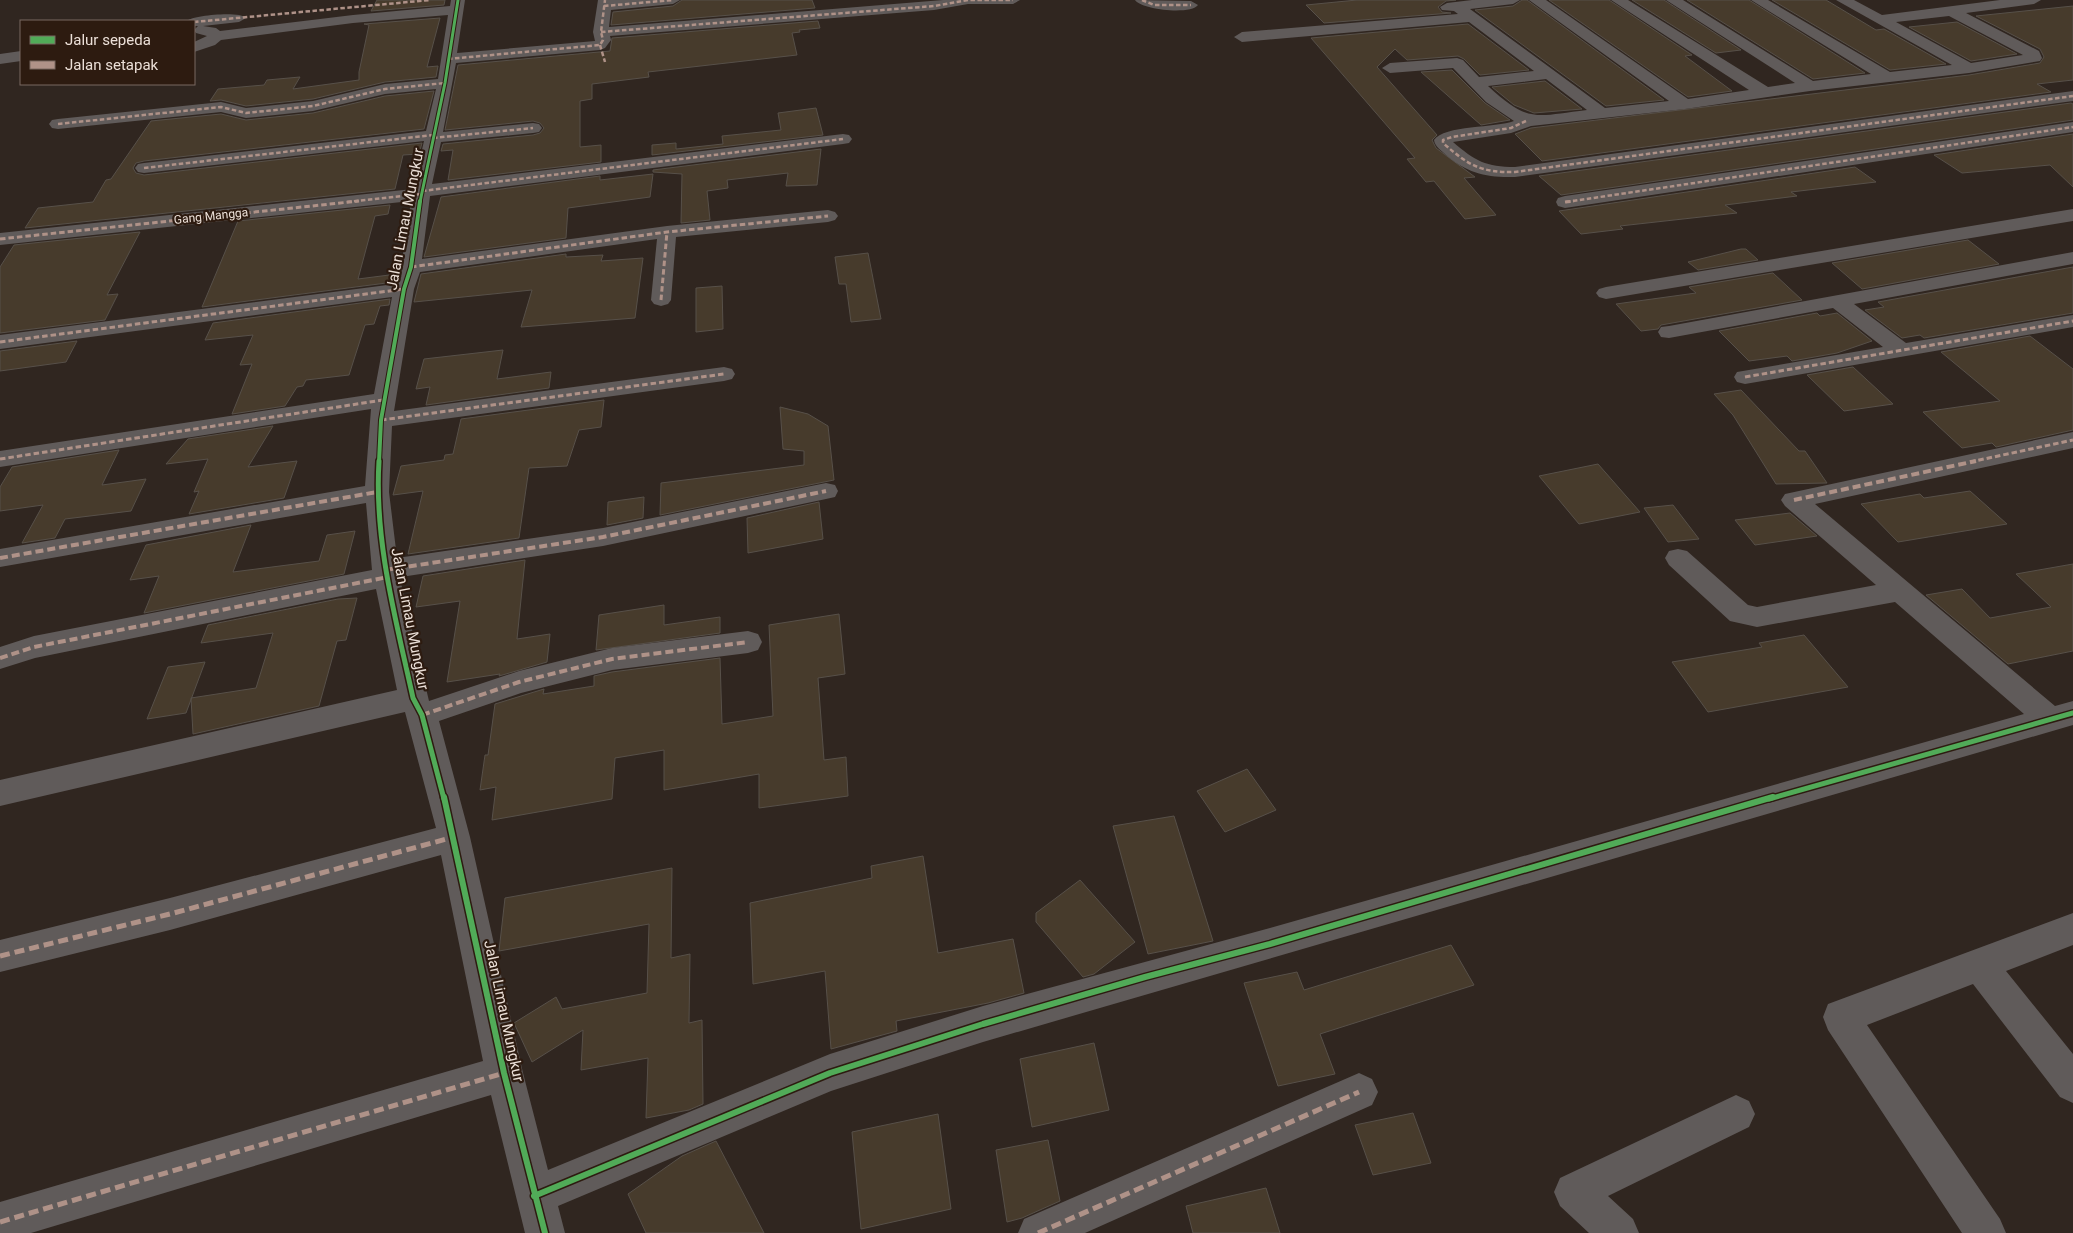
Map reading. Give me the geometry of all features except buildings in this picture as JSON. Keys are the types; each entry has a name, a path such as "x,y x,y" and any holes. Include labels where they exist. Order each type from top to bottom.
{"street":[{"path":"195,22 430,0"},
{"path":"605,62 600,38 604,3 673,0"},
{"path":"58,124 221,107 246,113 314,106 385,89 447,71 600,38 681,27 843,11 934,6 968,0 1013,0"},
{"path":"1142,0 1154,5 1192,5"},
{"path":"1323,28 1321,23 1332,19 1513,0"},
{"path":"1536,0 1685,104"},
{"path":"1618,0 1764,92"},
{"path":"1673,0 1810,86"},
{"path":"1758,0 1890,78"},
{"path":"1843,0 1969,68"},
{"path":"1880,20 2034,0"},
{"path":"195,47 210,42 216,36 457,5"},
{"name":"Jalan Limau Mungkur","path":"457,5 447,71 422,192 382,410 377,492 386,574 417,707 454,837 504,1073 534,1196 546,1233"},
{"path":"1457,6 1602,114"},
{"path":"1390,68 1457,63 1514,116 1526,121 1602,114 1810,86 1969,68 2028,60 2034,56 1953,12"},
{"path":"1242,37 1323,28 1470,17"},
{"path":"195,31 211,31 216,36"},
{"path":"0,58 20,56"},
{"path":"1476,82 1548,74"},
{"path":"1526,121 1522,125 1511,128 1457,134 1444,140 1443,143 1470,166 1498,173 1514,172 2073,96"},
{"path":"1565,202 2073,127"},
{"path":"144,168 433,136 533,128"},
{"name":"Gang Mangga","path":"0,239 422,192 843,139"},
{"path":"1606,294 2073,215"},
{"path":"0,342 407,278 667,232 828,216"},
{"path":"661,300 667,232"},
{"path":"1669,332 1835,300 2073,258"},
{"path":"1835,300 1901,350"},
{"path":"1745,377 2073,321"},
{"path":"0,458 382,410 724,374"},
{"path":"2062,716 1900,591 1794,500 2073,440"},
{"path":"0,658 34,647 474,555 603,537 826,491"},
{"path":"0,558 377,492"},
{"path":"1678,558 1740,614 1757,617 1900,591"},
{"path":"0,793 417,707 612,659 748,642"},
{"path":"534,1196 830,1073 983,1024 1145,977 1270,944 1748,804 2062,716"},
{"path":"0,956 170,914 454,837"},
{"path":"1986,1233 1841,1017 2073,929"},
{"path":"1979,964 2073,1084"},
{"path":"0,1222 504,1073"},
{"path":"1038,1233 1359,1092"},
{"path":"1619,1233 1574,1192 1736,1114"}],"marked path":[{"path":"195,22 430,0"},
{"path":"448,59 600,45 603,40 601,32 605,0"},
{"path":"604,6 673,0"},
{"path":"601,32 681,27 837,12 934,6 968,0 1013,0"},
{"path":"1142,0 1154,5 1191,5"},
{"path":"600,45 605,62"},
{"path":"58,124 221,107 246,113 313,106 385,89 445,83"},
{"path":"1526,121 1511,128 1452,137 1443,140 1443,143 1460,158 1475,167 1492,172 1515,172 2073,96"},
{"path":"1565,202 2073,127"},
{"path":"433,138 533,128"},
{"path":"144,168 433,135"},
{"path":"422,191 843,139"},
{"path":"0,239 421,194"},
{"path":"411,267 667,232 828,216"},
{"path":"661,300 667,232"},
{"path":"0,342 404,289"},
{"path":"1745,377 2073,321"},
{"path":"381,420 724,374"},
{"path":"0,459 383,400"},
{"path":"1794,500 2073,440"},
{"path":"385,570 473,555 603,537 826,491"},
{"path":"0,558 377,492"},
{"path":"0,658 34,647 388,577"},
{"path":"422,715 519,682 612,659 748,642"},
{"path":"0,956 170,914 454,837"},
{"path":"0,1222 504,1073"},
{"path":"1038,1233 1359,1092"}],"cycle path":[{"path":"458,0 445,83 421,194 411,267 404,289 381,420 377,492 385,570 413,698 422,715 454,837 504,1073 545,1233"},
{"path":"534,1196 830,1073 983,1024 1145,977 1270,944 1739,807 2073,713"}]}
